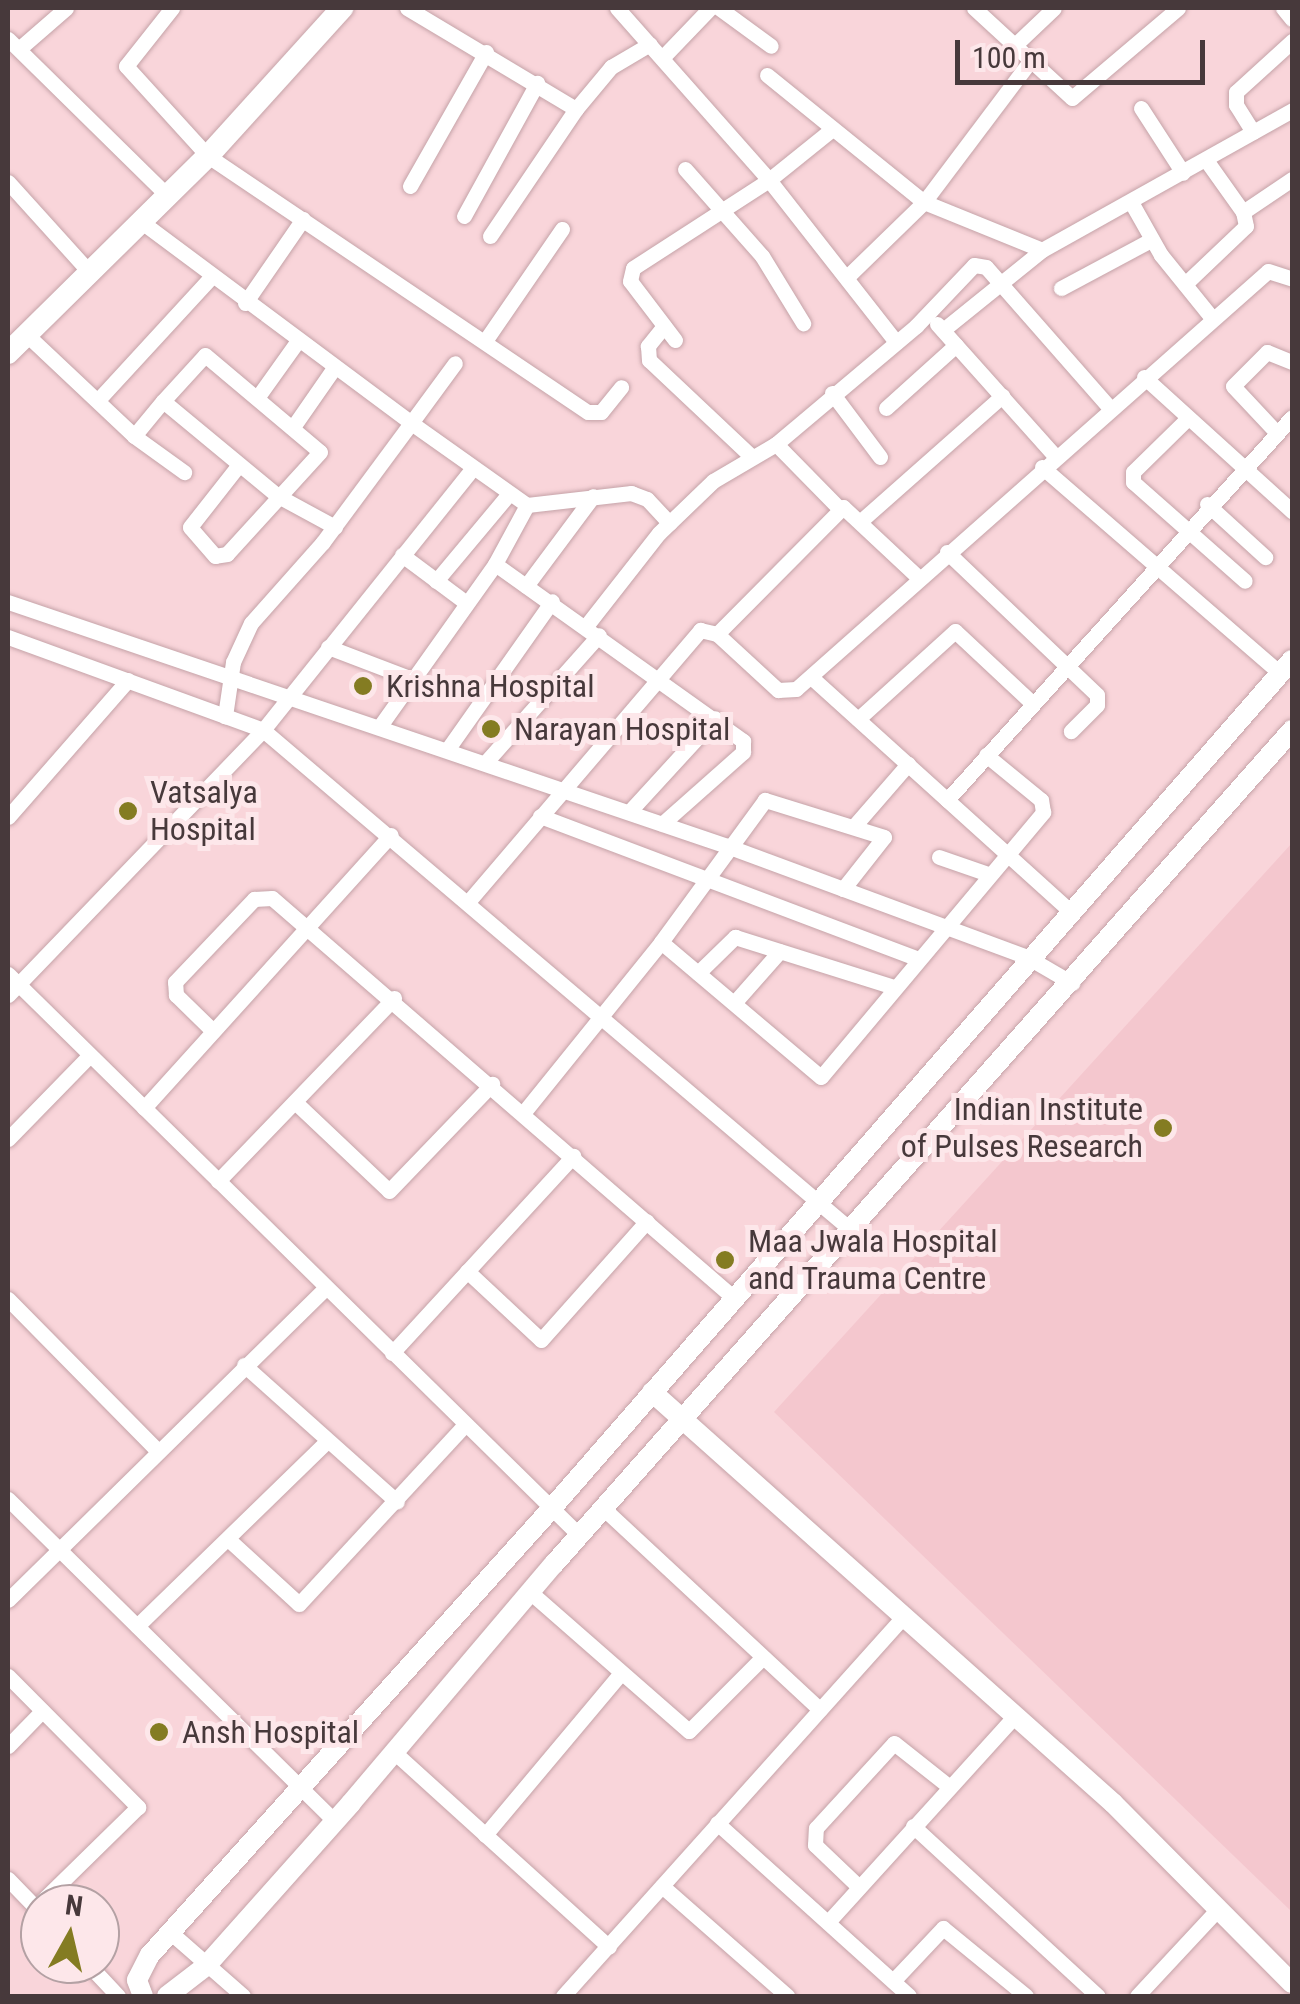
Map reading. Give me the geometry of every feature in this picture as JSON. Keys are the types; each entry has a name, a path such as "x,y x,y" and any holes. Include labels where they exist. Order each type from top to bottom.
{"main road":[{"path":"8,353 208,156 342,8"}],"street":[{"path":"66,8 14,43 168,196"},
{"path":"172,8 126,66 208,156 594,414 621,387"},
{"path":"407,8 576,109"},
{"path":"617,8 769,180 896,342"},
{"path":"662,58 710,8"},
{"path":"719,8 771,46"},
{"path":"974,8 1072,98 1178,8"},
{"path":"1016,44 1054,8"},
{"path":"1149,8 1162,21"},
{"path":"1282,8 1292,19"},
{"path":"1253,132 1236,105 1236,92 1292,41"},
{"path":"490,236 576,109 611,66 650,44"},
{"path":"410,186 486,52"},
{"path":"847,277 924,202 1031,60"},
{"path":"767,75 830,130 924,202 1042,250"},
{"path":"464,216 537,84"},
{"path":"1141,108 1183,174"},
{"path":"943,330 1042,250 1292,110"},
{"path":"675,340 629,274 769,180 830,130"},
{"path":"1184,284 1242,232 1243,212 1206,160"},
{"path":"685,169 762,256 803,323"},
{"path":"1243,212 1292,179"},
{"path":"9,186 91,274"},
{"path":"1132,202 1150,240 1212,318"},
{"path":"245,304 303,219"},
{"path":"142,223 210,278 507,496 528,506 639,494 669,522"},
{"path":"484,341 562,229"},
{"path":"1061,288 1150,240"},
{"path":"485,763 592,631 669,522 723,472 776,444 928,314 974,265 986,267 1109,407"},
{"path":"468,902 700,630 717,634 778,690 796,689 1048,461 1268,270 1292,279"},
{"path":"98,400 210,278"},
{"path":"143,1996 140,1966 550,1508 813,1202 1287,667 1153,566 1048,461 1002,396 928,314"},
{"path":"664,326 648,346 649,360 751,456"},
{"path":"27,335 134,436 184,472"},
{"path":"256,398 297,342"},
{"path":"886,408 956,344"},
{"path":"1277,434 1233,386 1267,352 1292,362"},
{"path":"134,436 205,355 320,452 227,554 215,556 190,527 238,466"},
{"path":"225,716 229,682 262,606 335,526 455,363"},
{"path":"293,427 334,368"},
{"path":"1144,376 1242,470 1292,511"},
{"path":"832,393 880,457"},
{"path":"863,520 1002,396"},
{"path":"163,401 278,496 335,526"},
{"path":"1188,418 1132,476 1244,582"},
{"path":"947,800 1207,504 1292,418"},
{"path":"776,444 838,508 852,508 919,578"},
{"path":"472,469 263,730 11,984 90,1055 579,1535"},
{"path":"436,581 507,496"},
{"path":"526,586 593,496"},
{"path":"1207,504 1265,557"},
{"path":"380,726 409,678 494,564 528,506"},
{"path":"717,634 838,508"},
{"path":"947,552 1098,699 1071,731"},
{"path":"402,555 465,602"},
{"path":"494,564 659,676 743,741 743,752 662,824"},
{"path":"8,602 229,682 380,726 727,846 1029,958 1072,983"},
{"path":"447,750 552,602"},
{"path":"858,719 955,631 1031,702"},
{"path":"8,637 263,730 391,835 813,1202 851,1230"},
{"path":"328,647 409,678"},
{"path":"811,677 1069,910"},
{"path":"8,817 128,680"},
{"path":"629,812 715,718"},
{"path":"166,1996 206,1966 335,1822 579,1535 1072,983 1292,730"},
{"path":"661,942 822,1077 1044,805 986,755"},
{"path":"855,825 908,764"},
{"path":"524,1112 661,942 764,800 855,825 884,841 843,889"},
{"path":"540,816 918,958"},
{"path":"144,1108 391,835"},
{"path":"939,857 988,874"},
{"path":"213,1032 176,995 175,982 254,899 272,898 394,998 734,1298"},
{"path":"698,973 734,936 894,987"},
{"path":"734,1004 780,951"},
{"path":"218,1182 394,998"},
{"path":"8,1139 90,1055"},
{"path":"294,1102 389,1190 492,1084"},
{"path":"392,1353 573,1156"},
{"path":"467,1271 541,1340 647,1221"},
{"path":"8,1600 326,1288"},
{"path":"8,1299 158,1451"},
{"path":"244,1365 397,1502"},
{"path":"652,1392 679,1422 804,1523 1113,1803 1292,1984"},
{"path":"228,1539 299,1604 465,1425"},
{"path":"137,1626 326,1442"},
{"path":"8,1498 300,1783 335,1822"},
{"path":"603,1508 761,1660 820,1710"},
{"path":"530,1592 620,1674 690,1730 761,1660"},
{"path":"563,1996 904,1616"},
{"path":"484,1835 620,1674"},
{"path":"8,1676 138,1807 63,1884"},
{"path":"8,1746 42,1711"},
{"path":"828,1922 947,1786 1014,1717"},
{"path":"859,1887 815,1845 816,1828 894,1743 947,1786"},
{"path":"394,1752 608,1947"},
{"path":"717,1823 909,1996"},
{"path":"912,1826 1098,1996"},
{"path":"662,1886 782,1995"},
{"path":"1137,1996 1218,1909"},
{"path":"892,1981 943,1928 1026,1996"},
{"path":"170,1932 239,1995"},
{"path":"997,1996 1009,1982"}],"shaded area":[{"name":"Indian Institute of Pulses Research","path":"1292,843 1292,1912 774,1412"}],"place":[{"name":"Krishna Hospital","path":"363,686"},
{"name":"Narayan Hospital","path":"491,729"},
{"name":"Vatsalya Hospital","path":"128,811"},
{"name":"Indian Institute of Pulses Research","path":"1163,1128"},
{"name":"Maa Jwala Hospital and Trauma Centre","path":"725,1260"},
{"name":"Ansh Hospital","path":"159,1732"}]}
